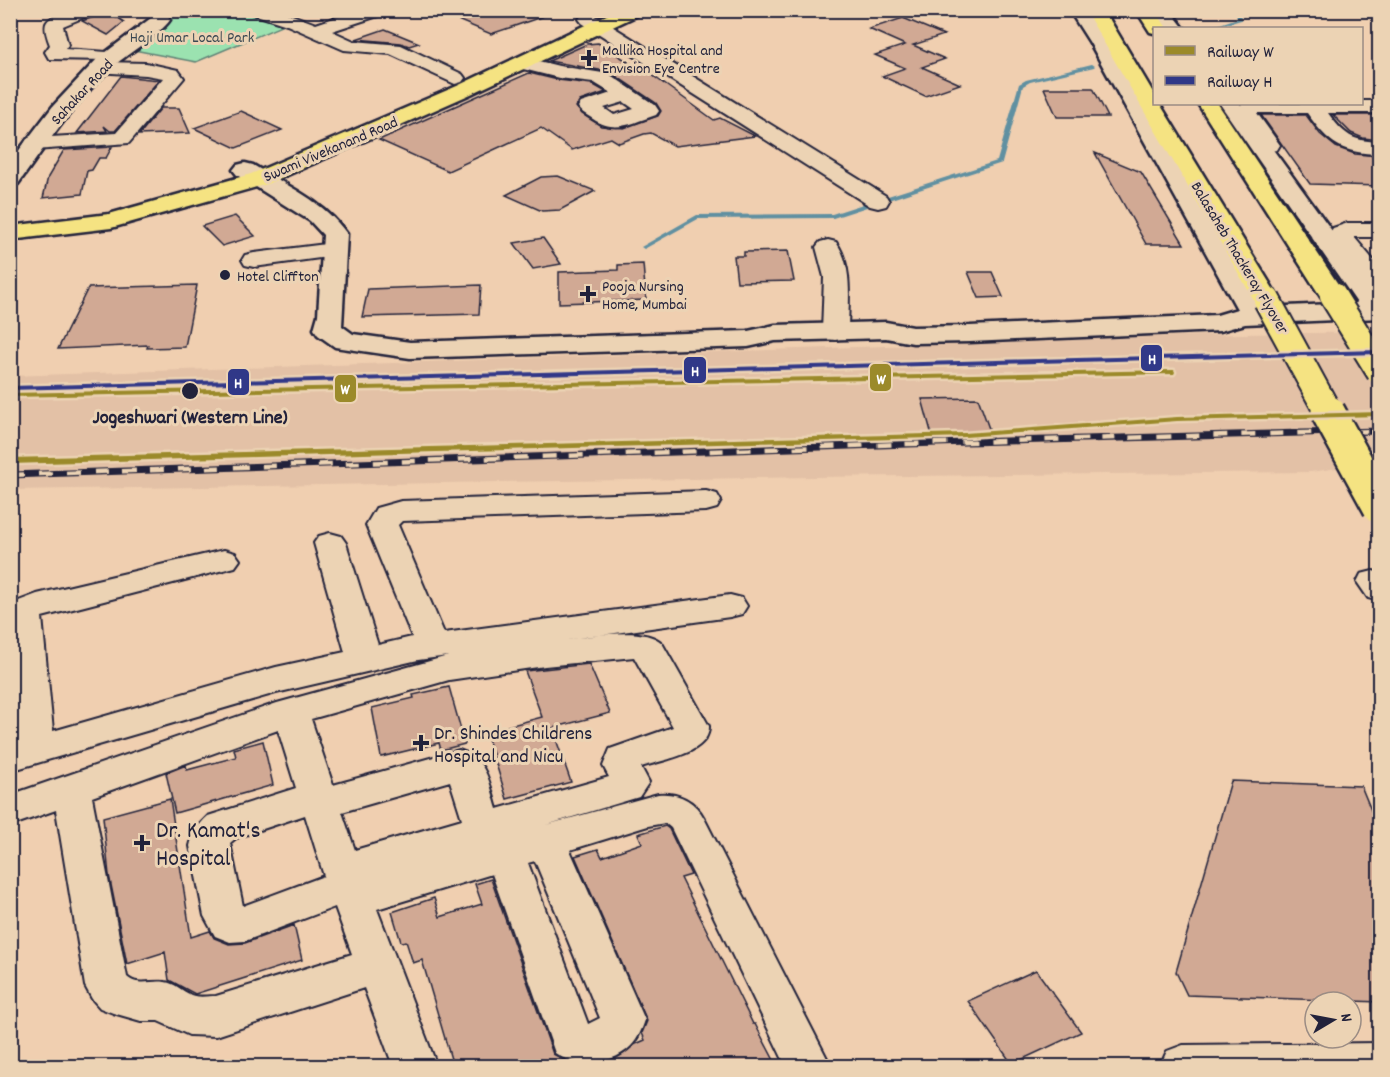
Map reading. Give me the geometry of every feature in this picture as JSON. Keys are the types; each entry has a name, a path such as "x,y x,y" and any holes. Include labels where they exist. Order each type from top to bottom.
{"main road":[{"name":"Balasaheb Thackeray Flyover","path":"1094,10 1254,311 1380,507"},
{"path":"1145,10 1156,27"},
{"name":"Swami Vivekanand Road","path":"10,233 111,221 252,174 522,63 608,15"},
{"name":"Swami Vivekanand Road","path":"10,221 104,210 252,174 455,78 608,15"},
{"path":"1209,105 1380,372"}],"street":[{"path":"22,149 122,139 174,78 171,74 160,70 56,55 54,52 58,45 53,30 54,23 86,10"},
{"path":"259,10 316,30 351,46 394,49 455,78"},
{"path":"316,30 378,10"},
{"path":"1078,10 1100,43 1254,311"},
{"path":"1160,10 1173,27"},
{"name":"Sahakar Road","path":"10,180 22,149 77,87 101,62 161,20 161,13"},
{"path":"608,15 656,60 878,201"},
{"path":"522,63 569,74 597,76 656,60"},
{"path":"597,76 632,99 699,87"},
{"path":"1231,105 1377,310"},
{"path":"1271,148 1244,109 1253,107 1380,107"},
{"path":"1313,107 1336,138 1352,147 1380,148"},
{"path":"252,174 319,216 335,234 331,315 328,329 345,341 410,350 535,338 681,334 748,339 775,333 886,330 913,335 968,328 1220,323 1254,311"},
{"path":"1380,230 1348,230 1340,236 1380,284"},
{"path":"828,247 836,277 835,332"},
{"path":"254,260 334,250"},
{"path":"1080,324 1212,311 1377,310"},
{"path":"433,646 382,525 387,515 401,511 706,501"},
{"path":"330,543 365,660"},
{"path":"224,560 37,605 28,610 24,620 23,753 276,681 365,660 433,646 730,606"},
{"path":"10,812 290,712 449,668 612,647 640,645 648,648 691,726 691,732 688,736 623,759 622,766 630,782 626,787 495,841 347,885 245,923 230,924 225,916 210,846 212,836 222,827 459,764 466,770 495,841 569,1035 573,1042 588,1044 615,1034 622,1026 623,1020 546,841"},
{"path":"290,712 347,885 414,1066"},
{"path":"72,790 107,986 115,994 141,1002 165,1001 189,1015 216,1016 377,965"},
{"path":"495,841 546,841 661,807 672,808 680,813 809,1066"},
{"path":"1183,1066 1380,1064"}],"shaded area":[{"path":"1379,332 1379,462 1311,472 812,477 11,490 10,376 1239,334"}],"green space":[{"name":"Haji Umar Local Park","path":"172,11 259,11 293,21 196,62 134,50"}],"building":[{"path":"549,10 550,14 491,34 436,11"},
{"path":"109,12 124,22 108,35 82,21"},
{"path":"903,18 944,35 913,45 945,59 922,67 960,84 925,96 882,76 905,68 875,55 905,45 869,29"},
{"path":"385,29 419,43 409,46 401,43 356,39"},
{"path":"598,43 643,71 645,70 714,120 720,118 755,136 675,146 651,133 619,143 611,138 572,150 541,128 448,171 379,140 529,73 558,80 592,84 606,92 580,101 576,107 582,114 601,126 624,128 658,116 661,111 656,103 610,72 549,61 587,44"},
{"path":"121,76 159,80 115,131 110,131 104,126 107,131 77,133"},
{"path":"1044,88 1093,88 1108,117 1057,117"},
{"path":"161,108 179,108 190,133 139,135"},
{"path":"241,111 282,130 236,148 194,128"},
{"path":"1261,115 1306,115 1320,134 1336,147 1355,154 1380,156 1380,186 1310,184"},
{"path":"1333,115 1380,115 1380,140 1363,138 1351,133"},
{"path":"112,147 106,158 99,158 92,170 87,171 82,194 43,198 48,177 64,150"},
{"path":"1095,153 1141,172 1184,244 1146,244"},
{"path":"558,176 595,191 560,210 542,211 506,195 541,177"},
{"path":"235,216 255,236 222,246 202,226"},
{"path":"543,238 561,264 533,269 514,243"},
{"path":"788,251 794,281 737,282 734,256 744,256 744,252"},
{"path":"643,264 646,300 559,303 559,272 618,270 618,265"},
{"path":"968,272 992,272 1003,297 979,298"},
{"path":"197,285 185,347 147,348 148,345 58,349 88,288"},
{"path":"481,285 479,314 362,317 368,289"},
{"path":"978,398 992,437 933,439 922,399"},
{"path":"589,664 610,713 552,728 571,782 507,799 486,732 542,717 525,671"},
{"path":"449,687 465,744 441,750 439,743 381,757 372,708"},
{"path":"263,741 273,785 175,813 166,773 186,765 187,770 236,757 234,749"},
{"path":"1231,781 1361,786 1380,832 1380,1002 1363,1001 1363,990 1303,990 1303,999 1187,995 1176,972"},
{"path":"170,799 191,937 210,931 214,938 229,944 245,943 294,925 302,960 195,994 169,980 165,952 127,964 109,875 103,817"},
{"path":"665,826 669,829 691,875 681,878 753,1024 777,1066 582,1066 615,1059 645,1040 642,1033 647,1021 575,856 598,849 602,857 642,843 638,834"},
{"path":"491,879 553,1054 568,1062 569,1066 453,1066 422,960 413,963 406,941 401,942 392,912 434,898 440,917 482,904 475,884"},
{"path":"1036,970 1081,1032 1012,1064 968,1001"}],"waterway":[{"path":"1214,27 1239,19 1238,10"},
{"path":"644,247 697,217 833,216 1000,162 1021,85 1028,81 1092,66"}],"railway":[{"path":"10,475 967,442 1380,431"}],"rail line":[{"name":"H","path":"10,388 1380,352"},
{"name":"W","path":"10,395 1171,372"},
{"name":"W","path":"10,461 965,435 1177,419 1380,414"}],"place":[{"name":"Mallika Hospital and Envision Eye Centre","path":"589,58"},
{"name":"Hotel Cliffton","path":"225,275"},
{"name":"Pooja Nursing Home, Mumbai","path":"588,294"},
{"name":"Jogeshwari (Western Line)","path":"190,391"},
{"name":"Dr. Shindes Childrens Hospital and Nicu","path":"421,743"},
{"name":"Dr. Kamat's Hospital","path":"142,843"}]}
